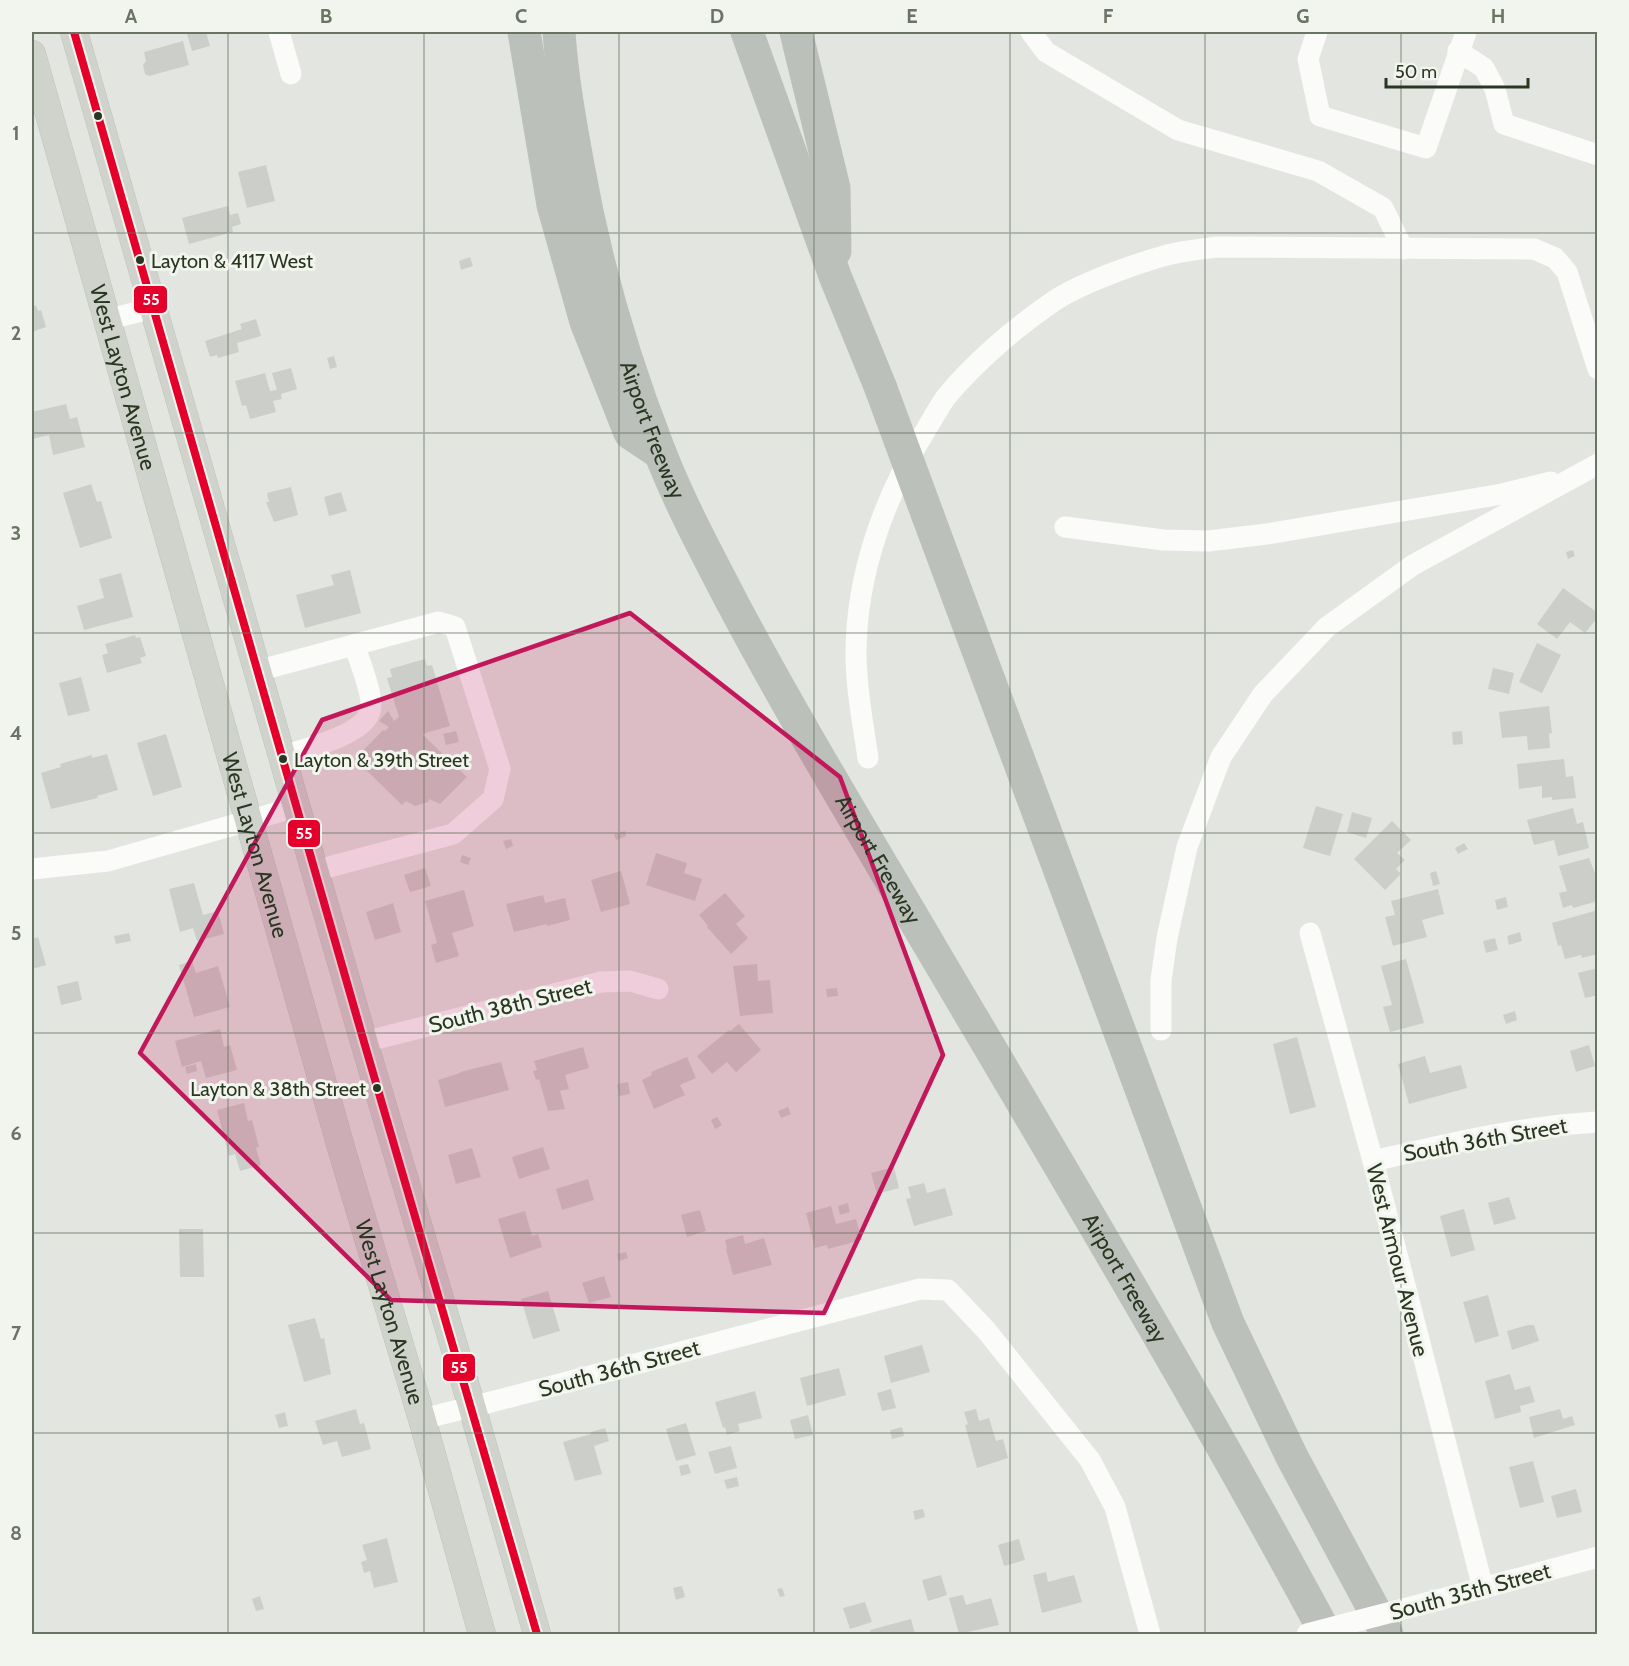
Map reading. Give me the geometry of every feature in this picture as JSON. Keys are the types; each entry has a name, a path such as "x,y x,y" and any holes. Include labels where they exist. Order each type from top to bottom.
{"highway":[{"path":"524,32 553,205 586,322 630,433 660,453"},
{"name":"Airport Freeway","path":"559,32 565,92 586,209 607,293 660,453 696,534 765,664 1129,1284 1267,1525 1326,1635"},
{"path":"747,32 835,276 880,386 1228,1323 1292,1457 1387,1635"},
{"path":"796,32 834,188 835,276"}],"main road":[{"path":"74,32 314,871 537,1635"},
{"name":"West Layton Avenue","path":"32,54 339,1140 422,1419 482,1635"}],"street":[{"path":"279,32 291,74"},
{"path":"1031,32 1046,52 1178,130 1318,171 1383,208 1403,249"},
{"path":"1317,32 1308,59 1320,116 1426,148 1466,32"},
{"path":"1458,51 1484,68 1495,89 1504,124 1598,155"},
{"path":"868,758 857,688 857,620 867,566 883,512 913,449 945,399 980,360 1055,300 1092,281 1168,255 1217,247 1534,249 1555,258 1567,272 1598,369"},
{"path":"106,320 153,308"},
{"path":"1065,527 1163,540 1208,541 1267,534 1502,494 1556,481 1597,465"},
{"path":"1161,1030 1161,980 1167,938 1187,847 1221,757 1263,694 1327,627 1413,565 1597,465"},
{"path":"257,671 439,622 455,627 500,769 493,799 453,834 314,871"},
{"path":"282,756 347,734 361,724 370,712 370,700 354,645"},
{"path":"32,869 108,861 296,807"},
{"name":"West Armour Avenue","path":"1310,933 1483,1588"},
{"name":"South 38th Street","path":"364,1042 601,982 630,981 658,989"},
{"name":"South 36th Street","path":"1372,1161 1495,1133 1559,1124 1598,1122"},
{"name":"South 36th Street","path":"422,1419 920,1289 948,1290 986,1330 1090,1460 1115,1507 1150,1635"},
{"name":"South 35th Street","path":"1307,1635 1598,1557"}],"highlighted area":[{"path":"630,613 840,777 943,1055 824,1313 391,1300 140,1053 322,720"}],"building":[{"path":"206,32 210,46 192,51 187,34"},
{"path":"183,41 189,65 149,76 145,74 144,52"},
{"path":"266,165 275,201 247,208 238,172"},
{"path":"228,206 230,215 238,213 241,224 232,227 233,232 189,244 182,218"},
{"path":"470,257 473,266 461,270 459,261"},
{"path":"36,305 38,311 41,310 46,327 32,332 32,307"},
{"path":"256,319 261,336 237,343 239,352 218,358 217,355 210,357 205,341 242,329 240,324"},
{"path":"334,356 337,367 330,369 327,358"},
{"path":"291,368 297,389 281,394 282,399 273,401 276,412 250,419 246,405 242,406 235,381 265,373 270,391 277,390 272,373"},
{"path":"66,404 70,419 77,417 85,447 53,455 49,435 32,439 32,412"},
{"path":"91,484 97,502 101,501 112,538 80,548 63,493"},
{"path":"291,487 298,515 274,522 266,502 269,502 267,493"},
{"path":"341,492 347,511 329,516 324,497"},
{"path":"1573,550 1575,556 1568,559 1566,552"},
{"path":"350,570 361,613 305,628 296,595 334,585 331,575"},
{"path":"121,573 133,617 84,630 77,606 104,598 99,579"},
{"path":"1563,588 1598,613 1598,617 1585,633 1570,622 1557,639 1537,624"},
{"path":"135,635 136,638 140,637 146,656 140,658 142,663 107,673 102,655 108,653 105,644"},
{"path":"1537,643 1561,655 1542,693 1519,682"},
{"path":"425,659 427,666 432,665 450,726 422,734 467,777 440,804 429,799 428,802 415,806 406,801 402,805 355,759 383,730 389,727 379,721 388,711 394,721 399,717 387,678 392,677 390,669"},
{"path":"1493,668 1514,673 1509,694 1488,689"},
{"path":"81,677 90,711 68,716 59,683"},
{"path":"1549,706 1552,733 1549,734 1550,748 1528,750 1527,736 1502,738 1499,712"},
{"path":"456,731 459,742 446,745 443,734"},
{"path":"1462,731 1463,744 1453,745 1452,732"},
{"path":"166,734 182,787 153,796 137,743"},
{"path":"107,754 118,790 97,796 98,798 51,809 41,773 61,767 60,764 92,755 92,758"},
{"path":"1564,759 1566,777 1573,776 1576,798 1552,800 1552,797 1542,798 1542,786 1519,789 1517,764"},
{"path":"1316,806 1343,814 1330,856 1303,848"},
{"path":"1573,808 1577,824 1583,822 1589,848 1558,856 1554,840 1534,845 1527,820"},
{"path":"1352,812 1372,818 1366,838 1347,832"},
{"path":"1392,821 1411,840 1397,853 1405,860 1396,869 1401,874 1385,890 1354,859"},
{"path":"625,831 626,836 616,840 614,834"},
{"path":"511,839 513,846 506,849 503,841"},
{"path":"1464,843 1468,849 1458,854 1455,848"},
{"path":"656,853 687,863 684,873 702,879 695,901 646,885"},
{"path":"462,855 471,858 468,865 460,862"},
{"path":"1589,858 1598,881 1598,901 1573,908 1572,905 1563,908 1559,893 1567,891 1559,866"},
{"path":"425,868 431,886 410,892 404,875"},
{"path":"621,871 630,904 601,912 591,880"},
{"path":"1436,871 1440,884 1433,886 1430,873"},
{"path":"194,883 203,915 218,911 224,934 197,941 193,928 180,932 169,889"},
{"path":"1438,889 1444,914 1422,920 1427,937 1393,946 1385,917 1395,915 1391,901"},
{"path":"464,890 474,926 452,933 459,956 436,963 431,945 437,943 425,901"},
{"path":"725,893 745,916 736,924 748,938 731,954 699,915"},
{"path":"543,895 545,903 565,898 570,920 514,932 506,904"},
{"path":"1506,897 1508,907 1497,910 1495,900"},
{"path":"393,903 401,932 375,940 366,912"},
{"path":"1598,910 1598,954 1565,959 1561,945 1558,946 1552,923"},
{"path":"1520,932 1522,941 1509,945 1507,936"},
{"path":"129,933 131,941 116,944 114,936"},
{"path":"38,937 46,965 32,969 32,939"},
{"path":"1495,938 1498,950 1486,953 1483,941"},
{"path":"1406,959 1424,1023 1390,1032 1383,1007 1392,1005 1381,966"},
{"path":"192,961 196,973 218,966 230,1007 194,1017 179,965"},
{"path":"757,964 758,981 770,980 773,1013 740,1016 733,966"},
{"path":"1598,968 1598,995 1585,998 1578,973"},
{"path":"78,981 82,1000 61,1005 57,986"},
{"path":"837,988 838,996 827,997 826,989"},
{"path":"1515,1011 1517,1020 1506,1024 1503,1015"},
{"path":"739,1024 761,1050 736,1072 727,1062 712,1074 697,1056"},
{"path":"220,1029 224,1047 230,1045 237,1070 206,1078 201,1061 182,1067 175,1041"},
{"path":"1297,1037 1316,1107 1290,1114 1273,1044"},
{"path":"1589,1045 1595,1066 1576,1072 1570,1051"},
{"path":"583,1047 589,1068 565,1075 569,1089 560,1091 565,1109 548,1111 539,1079 536,1080 533,1071 537,1070 534,1061"},
{"path":"1425,1056 1430,1073 1461,1065 1467,1088 1409,1104 1398,1064"},
{"path":"687,1057 696,1078 680,1085 685,1095 654,1109 642,1080 652,1075 651,1072"},
{"path":"501,1062 509,1090 445,1107 438,1080"},
{"path":"196,1064 197,1071 187,1074 185,1067"},
{"path":"628,1082 630,1094 619,1096 617,1084"},
{"path":"244,1103 248,1121 252,1120 261,1165 240,1171 235,1154 229,1156 217,1110"},
{"path":"788,1107 791,1114 781,1118 778,1111"},
{"path":"717,1117 722,1125 715,1129 711,1120"},
{"path":"543,1147 550,1169 519,1179 512,1157"},
{"path":"472,1148 481,1177 456,1184 448,1155"},
{"path":"894,1167 899,1188 877,1194 871,1173"},
{"path":"588,1179 594,1200 562,1210 556,1189"},
{"path":"924,1183 927,1193 945,1188 953,1215 914,1226 906,1199 911,1198 908,1187"},
{"path":"1509,1197 1516,1219 1494,1225 1488,1203"},
{"path":"848,1203 850,1212 840,1215 838,1206"},
{"path":"831,1206 836,1224 856,1219 862,1240 828,1249 827,1245 815,1248 806,1213"},
{"path":"1464,1209 1475,1250 1451,1257 1440,1216"},
{"path":"700,1210 706,1231 687,1237 681,1215"},
{"path":"525,1211 532,1236 538,1234 542,1247 510,1258 498,1219"},
{"path":"179,1229 203,1229 204,1277 180,1277"},
{"path":"743,1235 745,1244 764,1238 772,1265 733,1275 725,1240"},
{"path":"626,1252 628,1258 619,1261 617,1254"},
{"path":"604,1276 611,1297 589,1303 582,1283"},
{"path":"548,1291 560,1331 533,1339 521,1299"},
{"path":"1488,1295 1499,1336 1475,1343 1463,1302"},
{"path":"315,1318 321,1339 324,1338 331,1374 304,1382 288,1325"},
{"path":"1534,1325 1539,1341 1512,1350 1507,1331"},
{"path":"922,1345 930,1372 891,1383 884,1356"},
{"path":"839,1368 846,1395 807,1406 800,1378"},
{"path":"1510,1374 1515,1390 1530,1386 1535,1402 1520,1406 1521,1412 1495,1419 1485,1381"},
{"path":"891,1389 896,1408 882,1411 877,1393"},
{"path":"755,1391 762,1418 738,1424 740,1431 727,1435 715,1402"},
{"path":"356,1409 360,1424 364,1423 371,1449 342,1457 337,1441 323,1445 315,1421"},
{"path":"976,1409 979,1421 989,1418 996,1441 1003,1439 1008,1458 977,1468 965,1425 968,1424 964,1412"},
{"path":"1560,1409 1563,1419 1572,1416 1575,1425 1534,1438 1529,1417"},
{"path":"285,1412 288,1426 279,1428 275,1415"},
{"path":"808,1415 813,1435 795,1439 790,1420"},
{"path":"686,1423 696,1455 676,1461 666,1429"},
{"path":"902,1427 904,1436 892,1439 890,1430"},
{"path":"605,1428 609,1441 594,1446 602,1474 575,1481 563,1442"},
{"path":"731,1446 737,1468 715,1474 708,1452"},
{"path":"1533,1461 1544,1502 1520,1508 1509,1467"},
{"path":"688,1464 691,1473 681,1476 679,1466"},
{"path":"737,1477 739,1486 727,1489 724,1480"},
{"path":"1576,1489 1582,1512 1557,1518 1551,1496"},
{"path":"923,1509 925,1517 915,1520 913,1511"},
{"path":"387,1538 398,1582 374,1588 370,1571 364,1573 361,1562 367,1560 362,1545"},
{"path":"1019,1539 1025,1560 1004,1566 998,1545"},
{"path":"1046,1572 1048,1582 1074,1575 1082,1602 1042,1613 1033,1575"},
{"path":"941,1575 947,1595 928,1601 922,1580"},
{"path":"682,1586 685,1597 676,1600 673,1588"},
{"path":"782,1588 785,1596 780,1597 777,1589"},
{"path":"963,1595 966,1605 991,1598 999,1625 959,1634 949,1598"},
{"path":"260,1596 264,1609 256,1611 252,1599"},
{"path":"865,1602 872,1622 850,1629 843,1608"},
{"path":"911,1619 915,1634 871,1634 870,1630"}],"transit line":[{"name":"55","path":"74,32 364,1042 537,1634"}],"place":[{"name":"Layton & 4117 West","path":"140,260"},
{"name":"Layton & 39th Street","path":"283,759"},
{"name":"Layton & 38th Street","path":"377,1088"}]}
